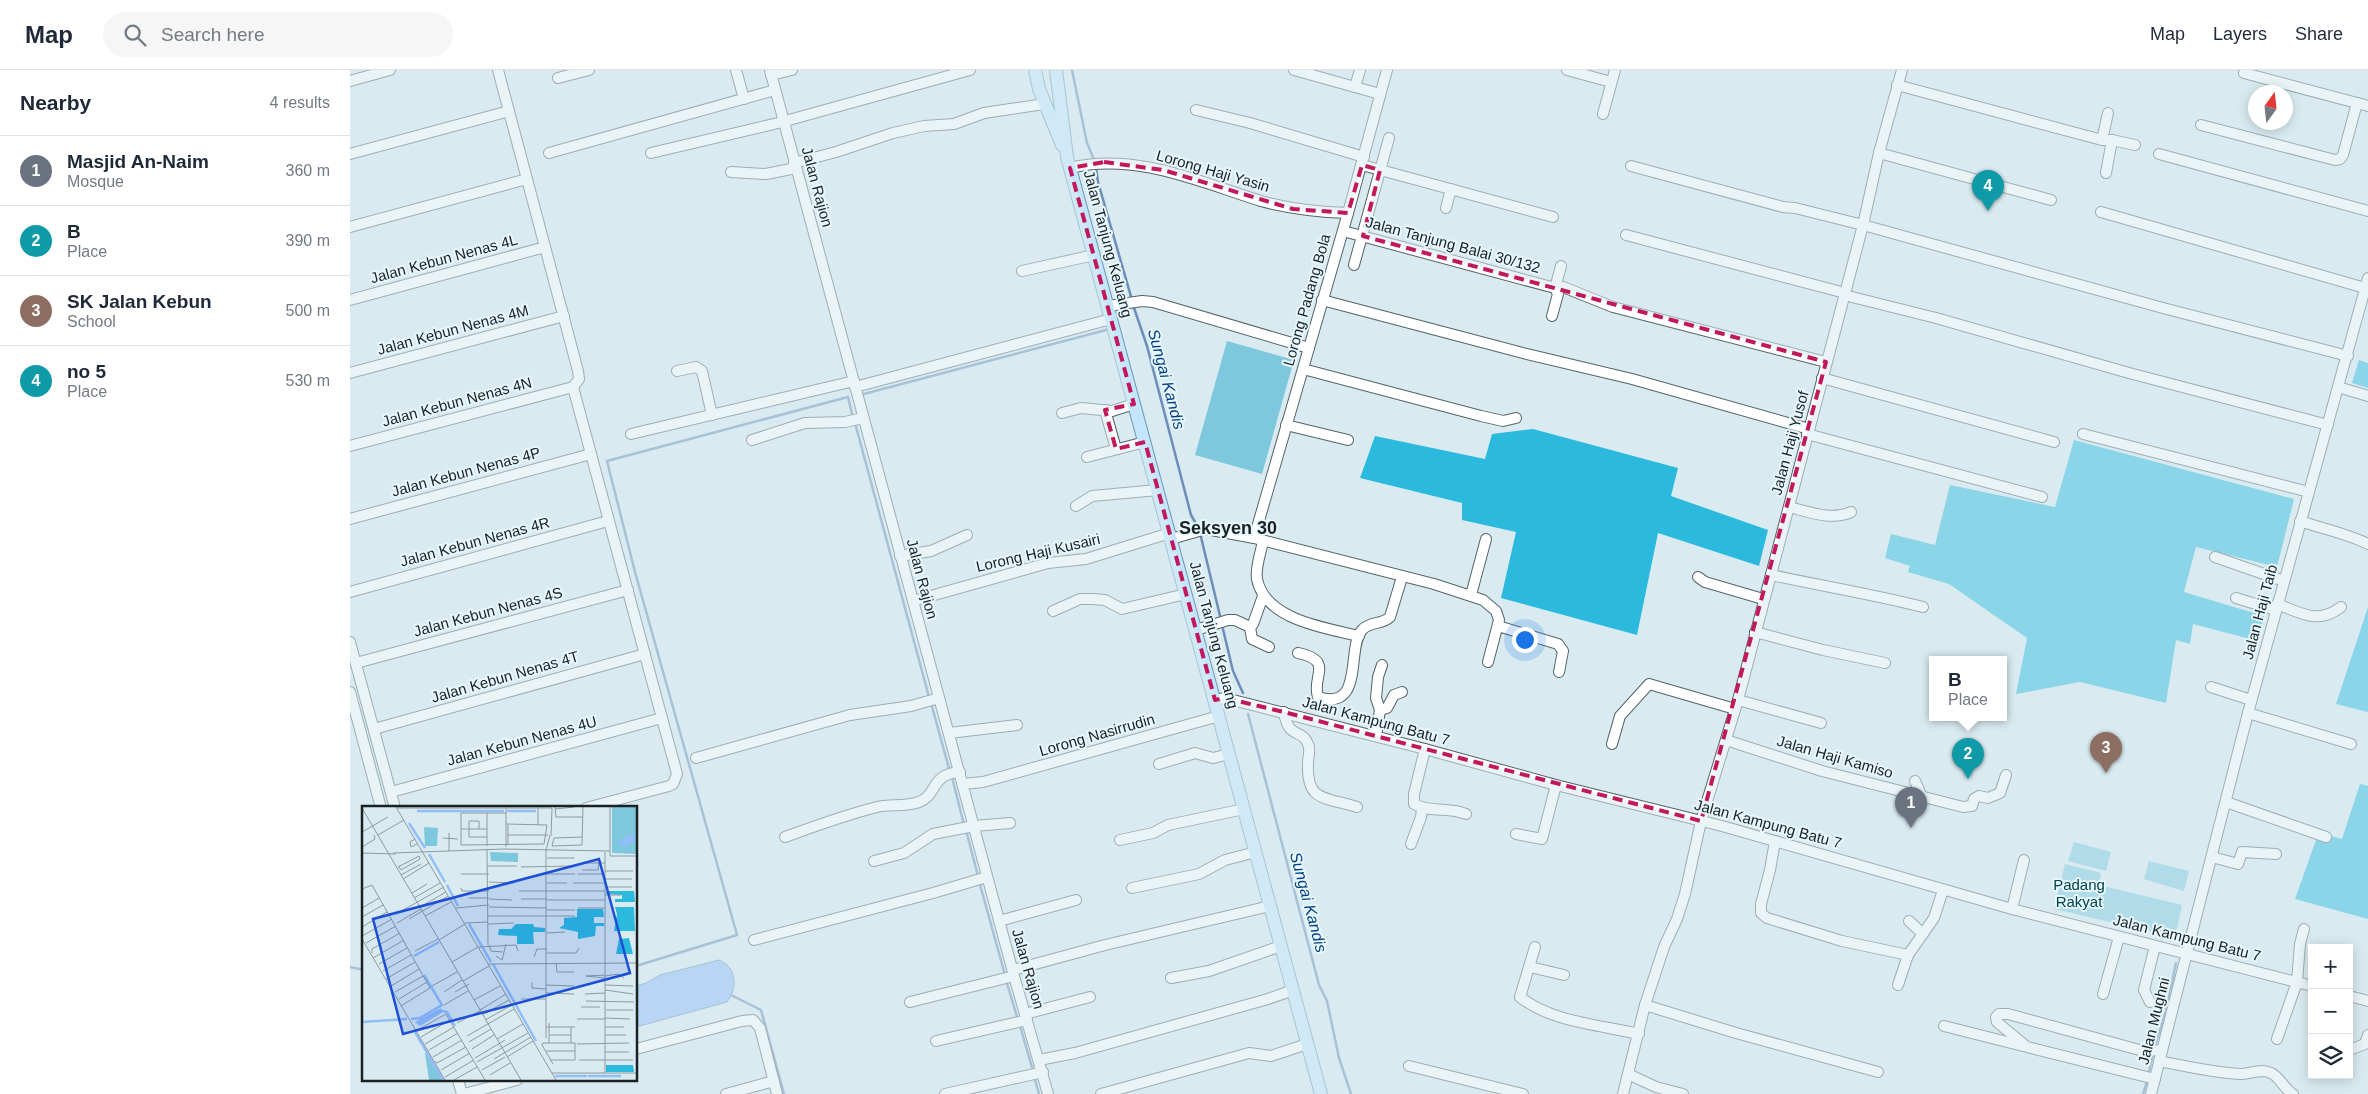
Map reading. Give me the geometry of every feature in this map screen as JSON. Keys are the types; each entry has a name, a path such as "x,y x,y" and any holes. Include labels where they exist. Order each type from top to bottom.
{"main road":[{"name":"Jalan Tanjung Keluang","path":"1035,70 1044,104 1069,162"},
{"path":"1039,70 1043,81 1047,83 1054,79 1055,70"},
{"name":"Jalan Tanjung Keluang","path":"1055,70 1069,162 1244,809 1251,853 1270,906 1281,946 1292,990 1302,1046 1320,1094"}],"street":[{"path":"350,81 390,70"},
{"path":"498,70 578,371 579,379 573,387 677,774 673,784 668,786 593,806"},
{"path":"558,78 589,70"},
{"path":"736,70 744,99"},
{"path":"770,73 792,70"},
{"path":"651,153 777,123 970,70"},
{"path":"1294,70 1380,94"},
{"path":"1355,87 1360,70"},
{"name":"Lorong Padang Bola","path":"1263,596 1256,576 1258,540 1286,425 1363,161 1387,70"},
{"path":"1568,70 1611,82"},
{"path":"1603,114 1615,70"},
{"name":"Jalan Haji Yusof","path":"1624,1094 1645,1005 1664,947 1677,919 1685,894 1701,821 1736,705 1771,575 1902,70"},
{"name":"Jalan Rajion","path":"770,73 775,90 777,123 795,166 900,556 915,601 933,700 949,733 954,773 968,784 968,828 982,879 1005,920 1010,976 1026,1017 1039,1060 1037,1074 1048,1094"},
{"path":"2244,73 2368,106"},
{"path":"1898,85 2107,140 2135,145"},
{"path":"549,154 775,90"},
{"path":"2201,125 2335,160 2340,159 2343,155 2357,103"},
{"path":"731,172 766,174 893,133 924,126 954,124 984,113 1044,104"},
{"path":"1196,110 1250,123 1363,161 1380,170 1553,217"},
{"path":"350,154 508,111"},
{"path":"2106,173 2108,113"},
{"path":"1354,265 1389,138"},
{"path":"1879,153 2051,200"},
{"path":"2159,154 2368,211"},
{"name":"Lorong Haji Yasin","path":"1069,162 1087,164 1104,162 1163,170 1293,208 1348,213"},
{"path":"1650,165 1780,200 1795,208"},
{"path":"1631,166 1783,207 1795,208 1863,225 2163,308 2348,356"},
{"path":"350,227 527,179"},
{"path":"1446,208 1451,189"},
{"path":"2101,212 2367,283"},
{"name":"Jalan Tanjung Balai 30/132","path":"1343,231 1554,288 1570,290 1613,307 1826,362"},
{"path":"1626,235 1936,318 2129,373 2328,425"},
{"name":"Jalan Kebun Nenas 4L","path":"350,300 545,247"},
{"path":"1022,271 1094,254"},
{"path":"1552,316 1558,294 1554,288 1561,266"},
{"name":"Jalan Haji Taib","path":"2187,954 2276,607 2367,283"},
{"path":"1322,300 1523,353 1632,379 2042,497"},
{"path":"1108,306 1142,301 1308,348"},
{"name":"Jalan Kebun Nenas 4M","path":"350,374 564,316"},
{"path":"632,434 834,386 855,389 1111,319"},
{"path":"2357,322 2368,325"},
{"path":"678,371 696,366 702,371 712,414"},
{"path":"1303,369 1481,416 1503,421 1516,418"},
{"path":"1822,378 2054,442"},
{"name":"Jalan Kebun Nenas 4N","path":"350,446 573,387"},
{"path":"2338,387 2368,396"},
{"path":"1062,412 1081,408 1112,410 1134,404"},
{"path":"1105,410 1116,449"},
{"path":"752,440 805,423 845,422 862,418"},
{"path":"1286,425 1348,440"},
{"path":"2083,434 2309,492"},
{"path":"1087,457 1145,442"},
{"name":"Jalan Kebun Nenas 4P","path":"350,519 591,454"},
{"path":"1076,506 1092,496 1158,490"},
{"path":"1789,507 1822,515 1842,516 1851,512"},
{"name":"Jalan Kebun Nenas 4R","path":"350,592 608,521"},
{"path":"2300,521 2331,532 2347,534 2368,544"},
{"name":"Lorong Haji Kusairi","path":"915,601 1048,563 1086,560 1170,536 1206,529 1258,540"},
{"path":"900,556 931,551 967,535"},
{"path":"1471,595 1486,539"},
{"path":"1258,540 1471,595 1490,604 1496,611 1499,620 1488,662"},
{"path":"2215,557 2284,581"},
{"path":"1771,575 1838,590 1869,593 1922,607"},
{"path":"1298,652 1309,655 1321,668 1317,690 1318,697 1329,700 1340,698 1349,687 1361,631 1370,624 1383,622 1390,618 1402,577"},
{"path":"1698,577 1705,582 1763,599"},
{"name":"Jalan Kebun Nenas 4S","path":"356,663 628,590"},
{"path":"1054,611 1080,599 1105,600 1122,610 1186,594"},
{"path":"1269,647 1252,639 1250,627 1253,624 1263,596 1298,621 1360,636"},
{"path":"2236,598 2317,617 2330,615 2341,607"},
{"path":"1196,630 1228,620 1235,620 1250,627"},
{"path":"1498,626 1558,644 1564,651 1559,672"},
{"path":"1755,632 1885,664"},
{"path":"350,642 394,806"},
{"name":"Jalan Kebun Nenas 4T","path":"374,729 645,654"},
{"path":"1376,736 1380,710 1376,698 1378,677 1382,665"},
{"path":"1612,744 1620,716 1649,684 1821,724"},
{"path":"2211,687 2252,700"},
{"path":"350,692 380,806"},
{"path":"1380,710 1387,708 1394,695 1402,692"},
{"name":"Jalan Kampung Batu 7","path":"1215,700 1225,698 1284,712 1775,841 2012,909 2308,985"},
{"path":"696,758 850,715 933,700"},
{"path":"1284,712 1286,724 1291,731 1306,739 1309,745 1307,780 1309,788 1315,794 1357,807"},
{"path":"2248,713 2351,744"},
{"name":"Lorong Nasirrudin","path":"968,784 983,782 1219,716"},
{"name":"Jalan Kebun Nenas 4U","path":"390,792 662,718"},
{"path":"949,733 1017,725"},
{"name":"Jalan Haji Kamiso","path":"1726,740 1822,771 1964,807 1972,806 1974,799 1979,796 1988,798 2000,793 2006,775"},
{"path":"1425,749 1414,794 1414,804 1433,811 1459,811 1466,814"},
{"path":"1159,764 1195,753 1213,758 1229,754"},
{"path":"785,837 834,818 879,807 913,804 924,800 936,782 954,773"},
{"path":"1915,782 1922,797"},
{"path":"1516,834 1542,840 1556,785"},
{"path":"2226,802 2326,837"},
{"path":"1411,844 1421,817 1422,808"},
{"path":"1120,840 1153,833 1168,826 1244,809"},
{"path":"874,861 904,853 933,834 1010,823"},
{"path":"1775,841 1761,904 1761,913 1766,918 1842,941 1908,955"},
{"path":"2212,857 2238,864 2242,852 2276,854"},
{"path":"1132,888 1199,874 1226,860 1251,853"},
{"path":"2012,909 2024,860"},
{"path":"754,940 982,879"},
{"path":"1898,984 1908,955 1934,918 1944,890"},
{"path":"1005,920 1076,900"},
{"path":"910,1002 1010,976 1114,943 1270,906"},
{"path":"1909,921 1923,934"},
{"path":"2277,1039 2297,982 2300,944 2304,929"},
{"path":"2103,994 2119,937"},
{"path":"1171,978 1209,971 1281,946"},
{"path":"2150,1002 2144,990 2155,946"},
{"path":"1535,947 1520,997 1532,1007 1573,1020 1638,1034"},
{"name":"Jalan Mughni","path":"2151,1094 2150,1078 2187,954"},
{"path":"1530,967 1564,976"},
{"path":"1039,1060 1076,1053 1268,1000 1292,990"},
{"path":"936,1041 1026,1017 1090,997"},
{"path":"2353,997 2368,1001"},
{"path":"1645,1005 1736,1033 1878,1072"},
{"path":"2027,1047 1997,1022 1999,1014 2008,1014 2157,1054 2184,1067 2240,1074 2266,1071 2274,1074 2287,1091 2293,1094"},
{"path":"638,1048 742,1020 754,1020 760,1028 777,1094"},
{"path":"1944,1026 2150,1078"},
{"path":"2353,1048 2367,1042"},
{"path":"1101,1094 1249,1053 1271,1056 1302,1046"},
{"path":"1410,1066 1524,1094"},
{"path":"945,1094 1037,1074"},
{"path":"1628,1074 1655,1090 1683,1094"},
{"path":"726,1094 774,1081"},
{"path":"460,1082 469,1093 510,1082"}],"highlighted area":[{"path":"1104,162 1163,170 1293,209 1348,213 1362,165 1380,170 1363,236 1826,362 1701,821 1284,712 1225,698 1215,700 1145,442 1116,449 1105,410 1134,404 1070,168"}],"green space":[{"path":"1227,341 1294,360 1262,474 1195,455"},
{"name":"Padang Rakyat","path":"2074,842 2111,852 2106,871 2068,861"},
{"name":"Padang Rakyat","path":"2149,861 2189,871 2184,891 2144,879"},
{"name":"Padang Rakyat","path":"2065,864 2101,873 2099,885 2182,905 2175,937 2054,909"}],"shaded area":[{"path":"2359,360 2368,363 2368,388 2352,383"},
{"path":"1533,429 1678,468 1671,496 1768,530 1759,566 1658,533 1637,635 1501,598 1516,532 1462,520 1462,503 1360,478 1375,436 1485,459 1492,434"},
{"path":"2074,440 2294,499 2277,567 2196,547 2184,592 2264,616 2258,641 2193,624 2190,644 2176,640 2166,703 2080,682 2016,694 2027,638 1949,584 1908,572 1910,566 1885,558 1891,534 1935,545 1950,485 2055,507"},
{"path":"2368,607 2368,712 2336,704"},
{"path":"2360,784 2368,786 2368,919 2295,899 2316,840 2329,843 2331,836 2342,839"},
{"path":"719,960 725,963 732,973 734,978 733,991 727,1002 638,1026 638,985 660,975"}],"waterway":[{"name":"Sungai Kandis","path":"1072,70 1087,143 1095,162"},
{"name":"Sungai Kandis","path":"1096,168 1098,182 1132,300"},
{"name":"Sungai Kandis","path":"1133,305 1147,346 1191,515 1198,527"},
{"path":"860,395 1106,330"},
{"path":"638,965 737,935 635,572 607,461 848,397 853,418"},
{"path":"855,423 929,697"},
{"name":"Sungai Kandis","path":"1200,533 1221,620"},
{"name":"Sungai Kandis","path":"1222,625 1233,671 1243,693"},
{"path":"931,703 950,772"},
{"name":"Sungai Kandis","path":"1248,714 1319,985 1327,1001 1339,1058 1351,1094"},
{"path":"952,777 964,825"},
{"path":"966,830 978,876"},
{"path":"979,881 1005,975"},
{"path":"2155,1046 2166,1011 2176,963"},
{"path":"350,967 362,970"},
{"path":"1006,980 1018,1020"},
{"path":"731,995 761,1010 784,1094"},
{"path":"1020,1026 1033,1071"},
{"path":"2148,1076 2153,1054"},
{"path":"1034,1076 1039,1094"},
{"path":"2143,1094 2147,1081"}],"place":[{"name":"no 5","path":"1988,211"},
{"name":"SK Jalan Kebun","path":"2106,773"},
{"name":"B","path":"1968,779"},
{"name":"Masjid An-Naim","path":"1911,828"}],"district":[{"name":"Seksyen 30","path":"1228,528"}]}
